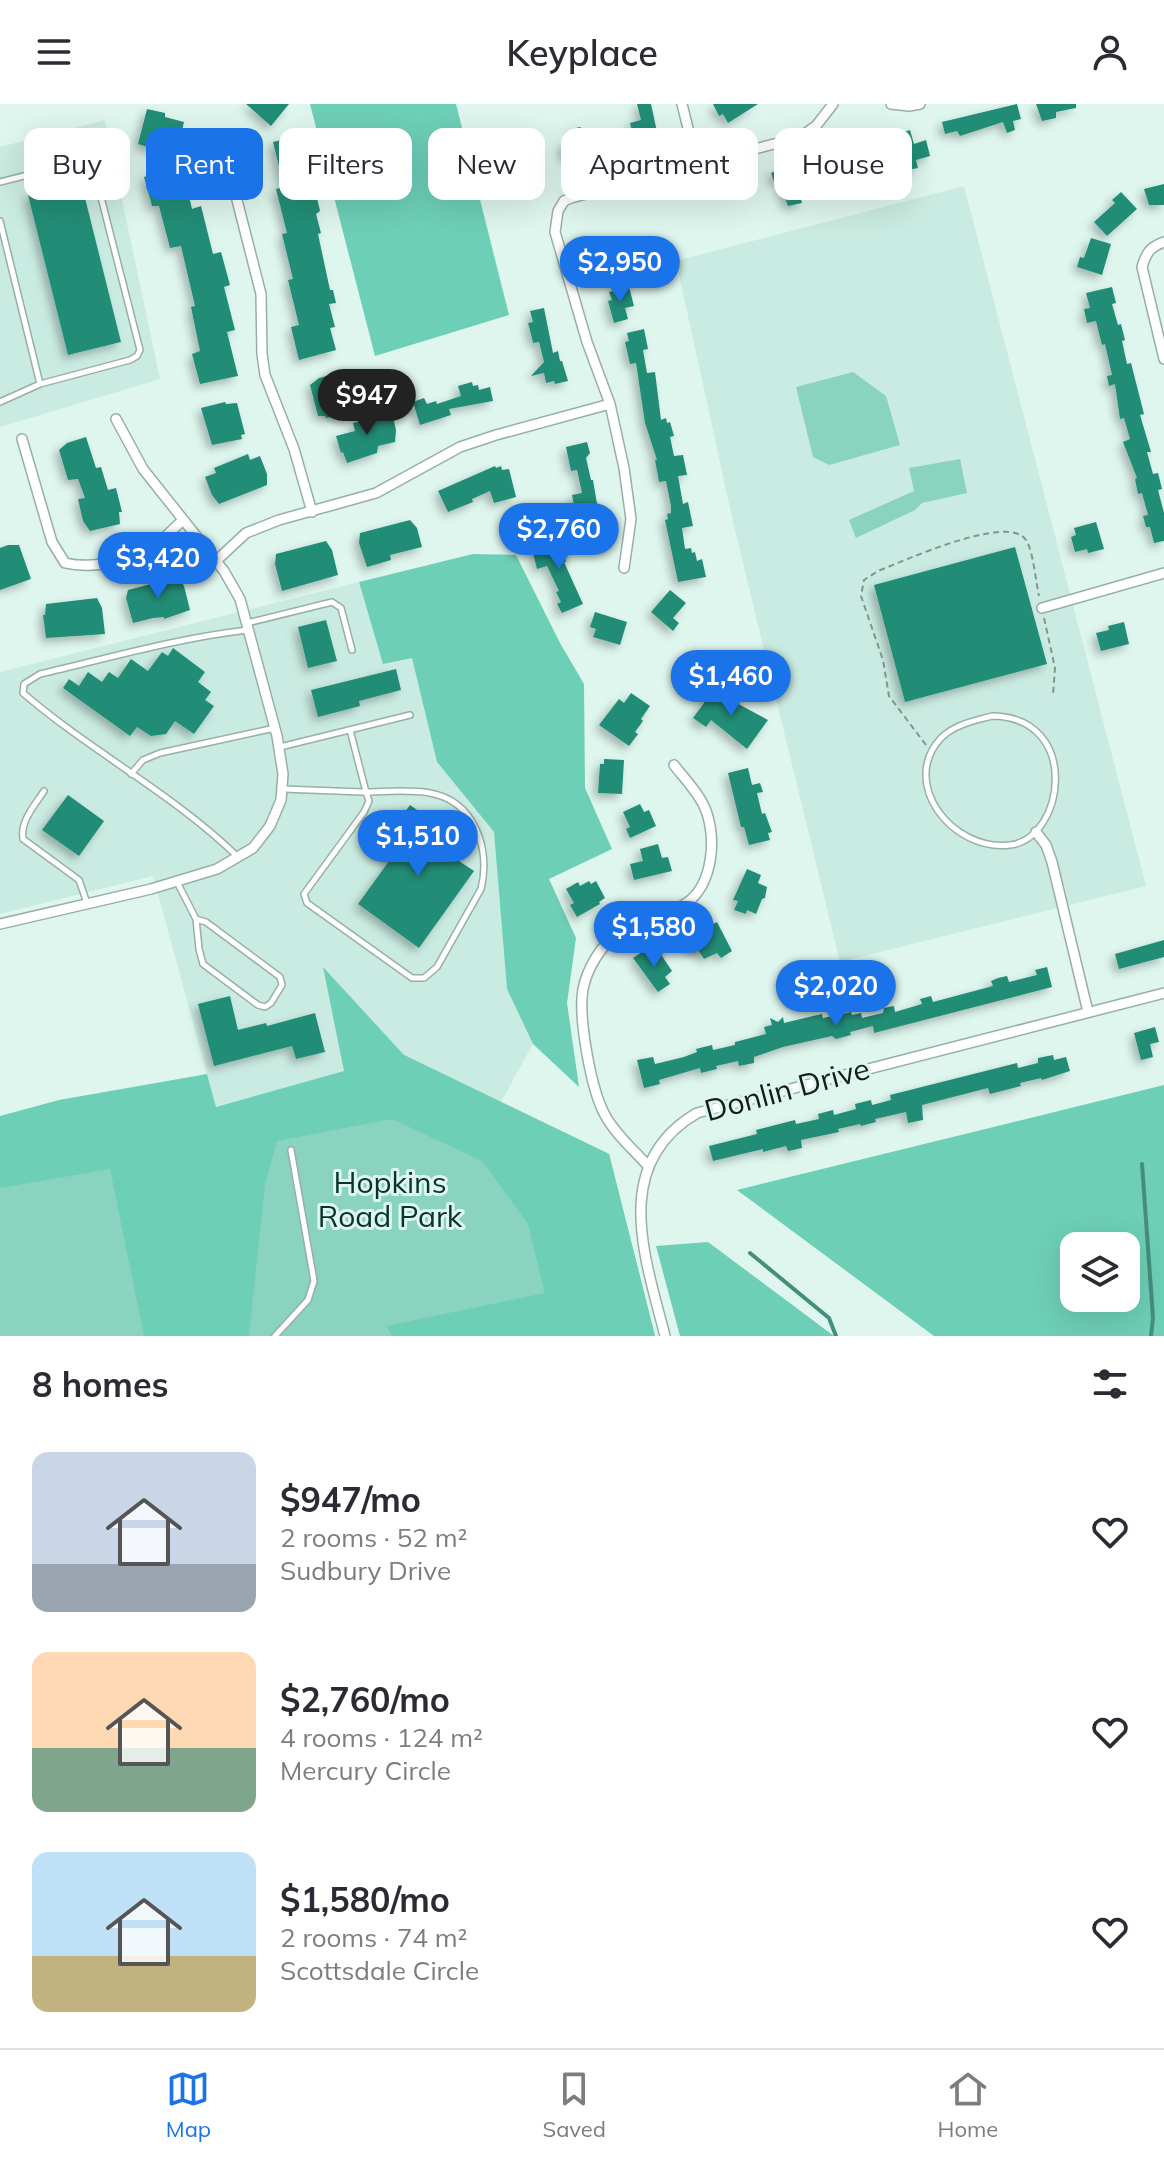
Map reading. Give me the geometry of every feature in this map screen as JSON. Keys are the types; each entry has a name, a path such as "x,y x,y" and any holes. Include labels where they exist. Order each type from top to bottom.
{"street":[{"path":"682,104 688,128"},
{"path":"758,148 800,137 816,126 833,104"},
{"path":"891,104 920,104"},
{"path":"237,200 261,294 265,375 294,449 312,512"},
{"path":"566,200 558,211 555,232 587,342 610,404 630,501 630,535 624,568"},
{"path":"1164,242 1153,246 1146,254 1142,267 1164,359"},
{"path":"216,561 246,533 279,520 376,493 460,447 610,404"},
{"path":"0,924 217,869 253,848 270,826 281,800 283,774 279,747 240,599 216,561 143,469 116,419"},
{"path":"22,439 52,542 65,563 94,565 120,559 161,541 183,520"},
{"path":"1042,608 1164,573"},
{"path":"648,1166 604,1114 594,1086 583,1018 583,990 592,964 609,941 639,922 686,904 704,884 709,871 711,839 704,805 674,765"},
{"path":"1036,832 1046,845 1052,862 1088,1012"},
{"name":"Donlin Drive","path":"665,1336 643,1243 640,1195 648,1166 658,1147 677,1124 697,1113 830,1076 1164,993"}],"lane":[{"path":"0,182 83,161 93,166 140,343 137,356 130,360 40,384 0,402"},
{"path":"0,221 40,384"},
{"path":"239,857 194,820 46,713 23,693 24,684 40,674 248,626 332,602 341,608 352,650"},
{"path":"279,747 410,715"},
{"path":"992,716 1008,716 1040,733 1051,750 1055,774 1050,808 1036,832 1013,845 991,846 981,844 945,823 930,795 927,773 932,752 940,739 963,723 992,716"},
{"path":"131,774 143,760 160,753 275,728"},
{"path":"282,789 366,792 409,791 432,793 460,807 478,830 482,846 481,889 437,967 424,978 412,978 307,903 304,894 369,801 366,792 350,730"},
{"path":"44,791 24,822 21,829 23,839 79,880 87,903"},
{"path":"176,881 196,919 203,964 258,1005 265,1007 271,1003 282,985 280,977 206,922 196,919"},
{"path":"275,1336 308,1300 314,1281 291,1150"}],"path":[{"path":"932,752 889,696 883,660 861,596 864,580 878,571 978,535 1000,530 1016,532 1027,540 1055,668 1053,695"}],"shaded area":[{"path":"105,120 107,128 74,128"},
{"path":"24,141 24,200 122,200 160,379 0,427 0,147"},
{"path":"964,186 1146,886 840,962 734,526 676,261"},
{"path":"359,582 383,663 412,657 437,762 494,832 507,989 533,1044 501,1102 404,1055 324,969 345,1071 216,1107 153,876 0,914 0,672"}],"green space":[{"path":"310,104 456,104 462,128 428,128 428,200 480,200 509,315 375,356 335,200 412,200 412,128 316,128"},
{"path":"853,372 886,396 900,445 829,465 813,457 796,387"},
{"path":"960,459 967,493 922,503 915,510 856,538 849,520 914,491 909,468"},
{"path":"473,554 516,555 584,684 585,788 612,849 549,879 576,938 567,1003 579,1087 533,1044 507,989 494,832 437,762 412,658 383,664 359,582"},
{"path":"323,967 404,1055 609,1154 655,1336 392,1336 386,1326 545,1293 528,1224 482,1161 392,1119 277,1141 265,1185 249,1336 144,1336 110,1169 0,1188 0,1116 59,1100 207,1074 216,1107 344,1071"},
{"name":"Hopkins Road Park","path":"404,1055 609,1154 655,1336 0,1336 0,1168"},
{"path":"1164,1085 1164,1336 934,1336 737,1190"},
{"path":"708,1242 834,1336 680,1336 656,1246"}],"building":[{"path":"246,104 289,104 271,126"},
{"path":"637,104 651,104 656,128 631,128 630,123 641,120"},
{"path":"713,104 758,104 728,123 723,114 719,116"},
{"path":"1017,104 1021,119 1013,121 1015,130 1007,133 1003,122 960,136 957,131 945,134 942,122"},
{"path":"1036,104 1076,104 1076,108 1056,112 1056,118 1042,121"},
{"path":"147,109 184,122 183,128 146,128 146,147 138,144"},
{"path":"912,137 914,144 926,140 930,156 916,160 918,168 912,169"},
{"path":"279,141 279,167 273,142"},
{"path":"1164,184 1164,205 1149,205 1144,189"},
{"path":"279,188 279,200 317,200 320,211 316,214 321,233 318,234 330,290 333,290 336,303 329,304 335,327 330,328 336,350 299,360 291,327 299,325 288,280 293,279 282,234 287,233 276,189"},
{"path":"1121,192 1137,209 1107,236 1094,222 1115,203 1112,200"},
{"path":"29,200 86,200 121,342 68,355"},
{"path":"150,200 190,200 192,209 201,206 213,254 221,252 230,285 224,287 235,330 227,332 238,376 200,384 192,354 200,351 191,307 195,306 181,246 170,248 159,206 152,206"},
{"path":"786,200 801,200 802,203 788,206"},
{"path":"1091,238 1111,244 1102,275 1077,267"},
{"path":"629,287 634,306 625,308 628,319 614,323 608,301 612,300 609,292"},
{"path":"1112,287 1116,303 1112,304 1125,340 1122,341 1127,364 1131,363 1144,414 1140,415 1151,452 1147,452 1153,474 1158,473 1162,489 1158,490 1164,513 1164,541 1154,543 1143,516 1148,515 1142,493 1138,494 1137,478 1123,442 1130,439 1124,418 1120,419 1115,384 1109,386 1107,376 1112,375 1105,344 1102,345 1096,321 1087,323 1084,309 1090,308 1086,293"},
{"path":"544,308 553,353 558,351 568,381 546,383 544,373 531,376 544,362 539,342 533,343 528,323 533,322 530,311"},
{"path":"644,329 648,349 643,350 647,373 655,372 661,420 666,418 667,423 670,422 674,456 683,455 687,475 678,476 683,504 688,502 693,526 682,528 685,549 691,548 692,553 695,552 697,561 702,559 706,577 678,582 665,520 671,513 666,481 659,482 657,460 645,423 636,363 630,364 625,342 629,341 627,333"},
{"path":"339,373 344,384 348,383 354,411 326,418 318,416 310,385 319,378"},
{"path":"472,382 473,386 478,385 479,390 490,387 493,401 449,409 451,415 420,425 413,402 424,398 427,404 436,401 437,404 461,396 458,386"},
{"path":"225,402 237,403 245,434 241,435 242,439 212,445 201,408"},
{"path":"392,413 395,442 378,446 377,453 347,463 336,436 355,431 353,423"},
{"path":"86,437 96,468 101,467 108,490 116,488 122,512 119,512 120,524 90,531 83,521 78,499 85,498 78,479 68,480 59,450 67,443"},
{"path":"587,442 590,453 586,458 598,510 576,515 572,495 582,493 577,470 571,471 566,447"},
{"path":"248,454 250,460 260,456 267,474 267,485 219,504 205,477 216,473 214,468"},
{"path":"501,466 502,470 509,469 516,497 494,503 490,491 448,512 438,491"},
{"path":"410,520 417,528 422,547 390,555 391,560 367,567 359,543 360,533"},
{"path":"1096,522 1104,549 1075,552 1071,537 1076,535 1074,528"},
{"path":"567,537 569,555 565,555 564,562 583,604 562,613 557,604 561,602 556,592 559,591 547,566 537,569 533,553 537,552 536,546 541,543"},
{"path":"326,541 332,550 338,575 282,591 275,564 276,554"},
{"path":"19,545 31,579 0,590 0,548"},
{"path":"1015,547 1047,664 905,702 874,585"},
{"path":"178,577 184,586 190,610 164,619 133,623 126,598 128,590"},
{"path":"670,590 686,603 673,618 679,623 673,631 651,612"},
{"path":"97,598 102,608 105,634 46,638 43,615 46,604"},
{"path":"595,612 627,622 620,645 593,637 596,629 590,627"},
{"path":"326,620 337,661 308,668 298,627"},
{"path":"1124,622 1129,644 1101,651 1096,633"},
{"path":"173,648 205,672 198,682 211,692 205,700 214,706 194,734 175,721 166,734 151,736 137,727 130,736 63,688 69,679 79,686 88,672 102,682 109,672 118,678 131,659 148,671 162,652 168,656"},
{"path":"396,669 401,690 359,701 360,706 318,717 311,690"},
{"path":"715,688 726,696 730,690 731,700 768,720 747,749 711,720 706,727 693,718"},
{"path":"631,693 650,706 629,746 599,725 619,699 624,703"},
{"path":"604,759 624,760 622,794 598,793 600,764 604,764"},
{"path":"748,768 752,785 760,783 763,792 757,793 762,814 765,813 772,832 768,833 770,840 749,845 744,827 741,827 728,773"},
{"path":"68,795 104,821 79,856 42,830"},
{"path":"640,804 644,812 649,810 656,826 630,838 626,829 630,827 623,812"},
{"path":"410,805 469,847 459,861 474,871 419,948 358,904 392,857 384,851 401,827 396,824"},
{"path":"658,844 662,858 668,857 672,871 634,880 630,864 643,861 640,849"},
{"path":"747,869 761,875 758,883 767,887 756,914 734,910 738,901 733,900"},
{"path":"589,881 591,884 596,881 605,898 577,917 566,889 578,882 580,886"},
{"path":"717,922 732,951 721,958 717,953 704,959 698,950 694,953 685,939"},
{"path":"1164,940 1164,957 1119,969 1115,954"},
{"path":"645,950 651,959 660,953 672,971 665,977 670,984 658,992 633,958"},
{"path":"1047,967 1052,987 874,1033 873,1026 836,1039 832,1036 783,1047 754,1057 754,1063 739,1066 738,1061 701,1073 700,1068 659,1080 660,1084 644,1088 637,1060 653,1057 655,1064 684,1057 697,1052 696,1049 712,1045 713,1050 735,1045 735,1042 766,1034 764,1027 772,1025 770,1018 778,1022 783,1017 784,1023 822,1014 823,1018 851,1012 852,1015 861,1013 862,1018 883,1013 884,1008 894,1006 895,1012 922,1004 920,999 931,996 933,1002 993,986 991,981 998,978 1007,976 1009,982 1037,975 1035,970"},
{"path":"230,996 238,1030 315,1013 325,1052 296,1059 292,1046 214,1066 198,1004"},
{"path":"1155,1027 1159,1042 1150,1044 1153,1057 1141,1060 1134,1033"},
{"path":"1053,1055 1054,1060 1066,1057 1070,1071 990,1094 988,1088 922,1105 923,1120 908,1123 906,1112 801,1140 802,1148 788,1151 786,1146 763,1152 763,1149 713,1161 709,1146 757,1134 756,1130 795,1120 796,1124 819,1119 818,1114 833,1110 834,1115 856,1109 855,1104 871,1100 872,1105 891,1100 890,1095 1017,1063 1018,1068 1038,1063 1038,1058"}],"waterway":[{"path":"1142,1164 1153,1318 1151,1336"},
{"path":"750,1253 829,1318 836,1336"}]}
